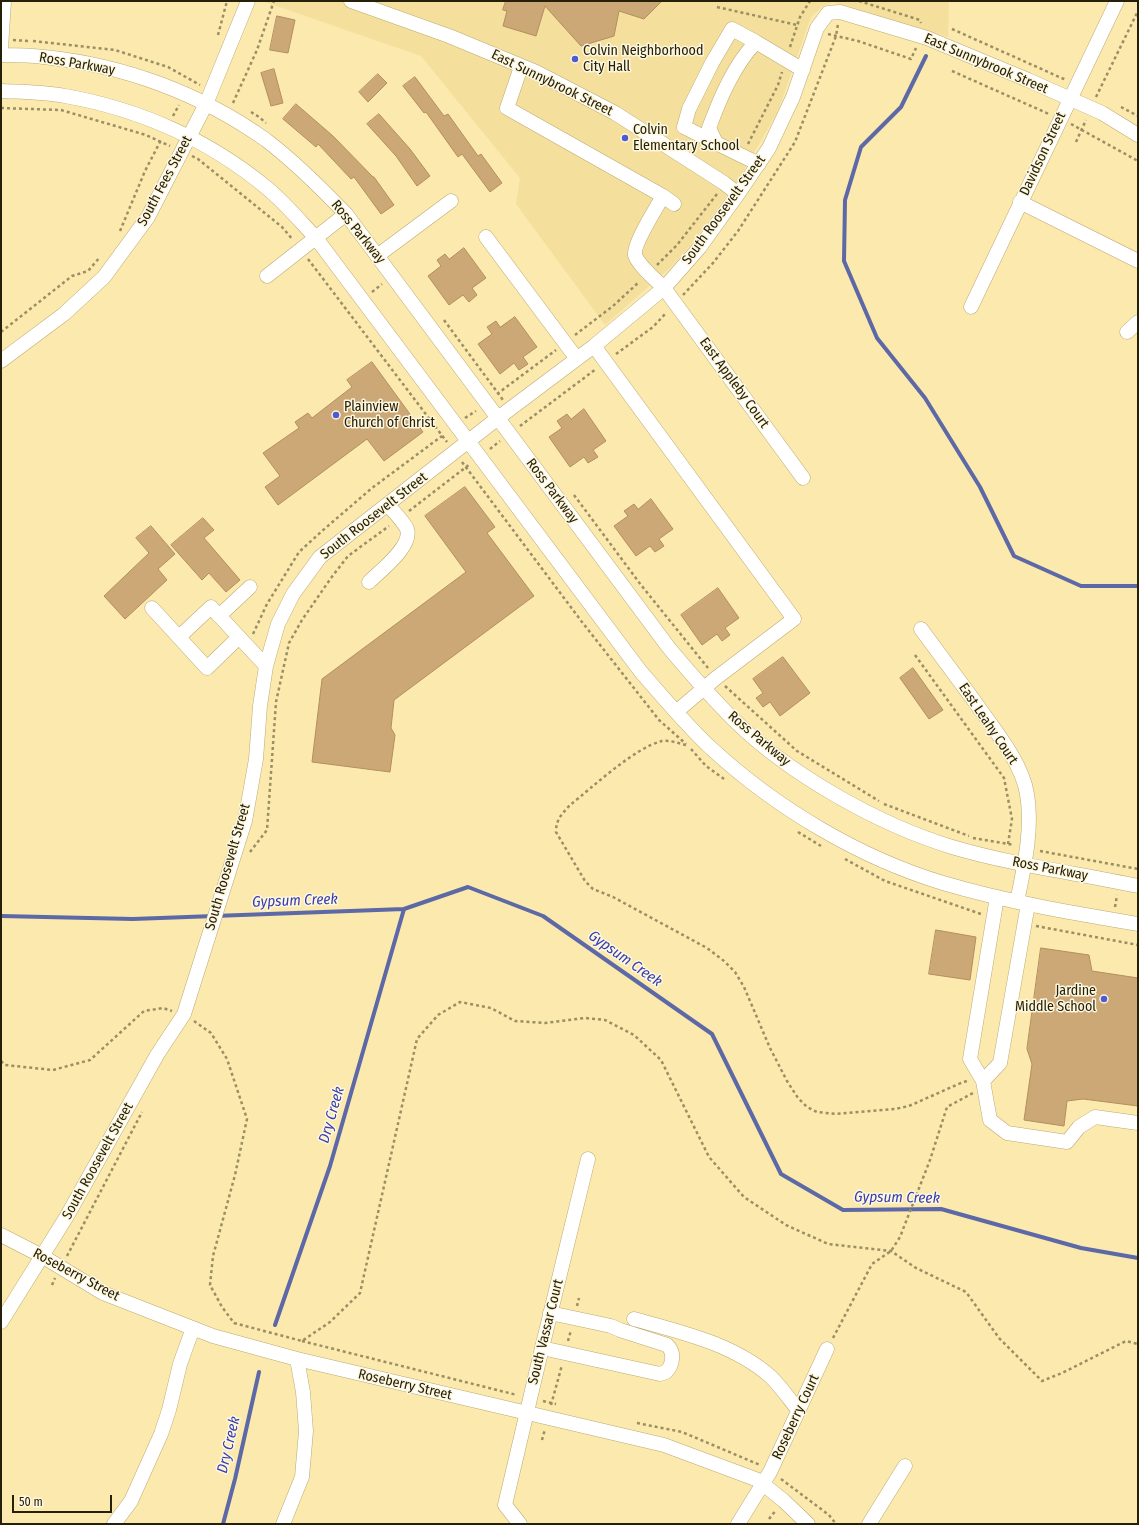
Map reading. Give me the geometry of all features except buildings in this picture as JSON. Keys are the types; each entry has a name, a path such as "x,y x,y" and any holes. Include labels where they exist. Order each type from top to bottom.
{"street":[{"path":"1,48 4,1"},
{"name":"South Fees Street","path":"1,361 64,314 104,277 148,218 212,91 248,1"},
{"name":"East Sunnybrook Street","path":"351,1 449,36 536,72 615,113 724,183 738,194"},
{"name":"Davidson Street","path":"971,307 1117,1"},
{"name":"East Sunnybrook Street","path":"828,13 840,12 927,38 1102,113 1138,135"},
{"name":"South Roosevelt Street","path":"1,1322 67,1216 157,1055 191,1019 201,960 246,813 256,760 260,706 266,666 278,624 292,594 320,557 498,418 594,346 664,288 700,247 769,148 794,97 817,28 828,13"},
{"path":"759,164 684,127 689,109 712,63 732,29 803,70"},
{"path":"716,143 709,128 718,104 745,54 756,42"},
{"name":"Ross Parkway","path":"1,55 43,56 89,63 134,74 170,87 206,104 241,124 266,140 295,163 322,188 346,214 669,648 734,721 771,752 813,781 847,801 920,836 950,846 1024,865 1138,886"},
{"name":"East Appleby Court","path":"521,66 508,108 668,200 635,247 635,255 642,266 664,288 803,478"},
{"path":"1,91 63,95 109,105 148,119 189,136 240,167 268,189 316,238 641,672 698,736 747,778 782,804 814,825 845,842 907,870 942,882 1022,903 1138,924"},
{"path":"377,256 451,201"},
{"path":"1020,202 1138,260"},
{"path":"267,276 346,214"},
{"path":"486,237 577,359"},
{"path":"1127,332 1138,322"},
{"path":"594,346 794,619 716,678 676,712"},
{"path":"369,582 404,548 408,538 407,529 388,504"},
{"path":"219,616 250,587"},
{"path":"178,637 211,607 219,616 245,638 266,666"},
{"path":"152,608 208,668 245,638"},
{"name":"East Leahy Court","path":"921,629 1002,739 1018,768 1027,793 1028,824 1022,903 1000,1063 983,1081"},
{"path":"997,897 970,1059 983,1081 990,1120 1007,1133 1067,1142 1079,1127 1096,1117 1138,1123"},
{"name":"South Vassar Court","path":"520,1524 505,1505 588,1159"},
{"name":"Roseberry Street","path":"1,1235 42,1256 103,1293 213,1336 296,1359 664,1445 758,1480 784,1500 808,1524"},
{"path":"542,1348 660,1374 666,1372 672,1364 672,1354 667,1345 611,1326 550,1313"},
{"path":"634,1319 698,1337 753,1363 772,1378 799,1411"},
{"path":"114,1524 131,1501 160,1434 169,1410 180,1364 193,1328"},
{"name":"Roseberry Court","path":"738,1524 770,1472 827,1349"},
{"path":"284,1524 302,1478 306,1431 303,1392 296,1359"},
{"path":"869,1524 905,1466"}],"path":[{"path":"217,39 227,1"},
{"path":"233,103 257,50 274,1"},
{"path":"741,155 752,138 778,85 800,17 810,1"},
{"path":"717,7 797,25"},
{"path":"1076,142 1138,11"},
{"path":"952,29 1104,98"},
{"path":"2,39 115,50 168,67 239,106"},
{"path":"952,71 1082,129 1138,161"},
{"path":"118,237 145,172 167,127 180,103 202,77"},
{"path":"1117,105 1138,116"},
{"path":"246,110 259,117 271,127"},
{"path":"245,638 299,552 372,488 499,394 613,306 677,245 724,183"},
{"path":"1,332 72,276 88,271 103,254"},
{"path":"362,299 393,277"},
{"path":"248,854 267,830 276,702 289,643 306,614 348,556 522,425 442,317"},
{"path":"569,489 641,585 716,678 797,751 881,803 970,837 1138,869"},
{"path":"916,655 1004,778 1012,819 1008,844"},
{"path":"698,736 688,746 671,741 662,741 634,754 570,805 561,814 556,822 556,832 585,881 593,889 620,901 707,948 735,972 744,986 770,1048 787,1081 798,1098 807,1107 817,1112 836,1114 895,1110 909,1106 963,1082 983,1081"},
{"path":"1113,920 1119,882"},
{"path":"1,1061 4,1065 53,1070 90,1060 144,1011 163,1008 191,1019 211,1033 227,1059 247,1119 235,1175 213,1256 210,1285 222,1307 234,1323 302,1341 330,1322 360,1293 417,1040 438,1015 460,1002 491,1008 515,1021 545,1023 585,1018 605,1020 634,1036 661,1060 709,1157 744,1197 786,1225 828,1244 891,1251 916,1268 966,1292 999,1338 1042,1380 1062,1373 1126,1341 1138,1344"},
{"path":"827,1349 872,1264 891,1251 900,1237 930,1160 947,1107 972,1094 983,1081"},
{"path":"52,1285 143,1111"},
{"path":"542,1440 579,1298"}],"shaded area":[{"name":"Colvin Elementary School","path":"262,1 949,1 948,37 833,2 822,7 811,17 778,111 740,177 694,241 672,266 605,325 516,204 520,178 421,56"}],"waterway":[{"path":"926,56 901,107 861,147 845,200 844,261 877,338 925,398 980,487 1014,556 1081,586 1138,586"},
{"name":"Gypsum Creek","path":"1,916 133,919 404,909 468,887 543,916 712,1034 781,1174 843,1210 941,1209 1081,1248 1138,1258"},
{"name":"Dry Creek","path":"275,1325 330,1166 404,909"},
{"name":"Dry Creek","path":"223,1524 235,1479 259,1372"}],"place":[{"name":"Colvin Neighborhood City Hall","path":"575,59"},
{"name":"Colvin Elementary School","path":"625,138"},
{"name":"Plainview Church of Christ","path":"336,415"},
{"name":"Jardine Middle School","path":"1104,999"}]}
